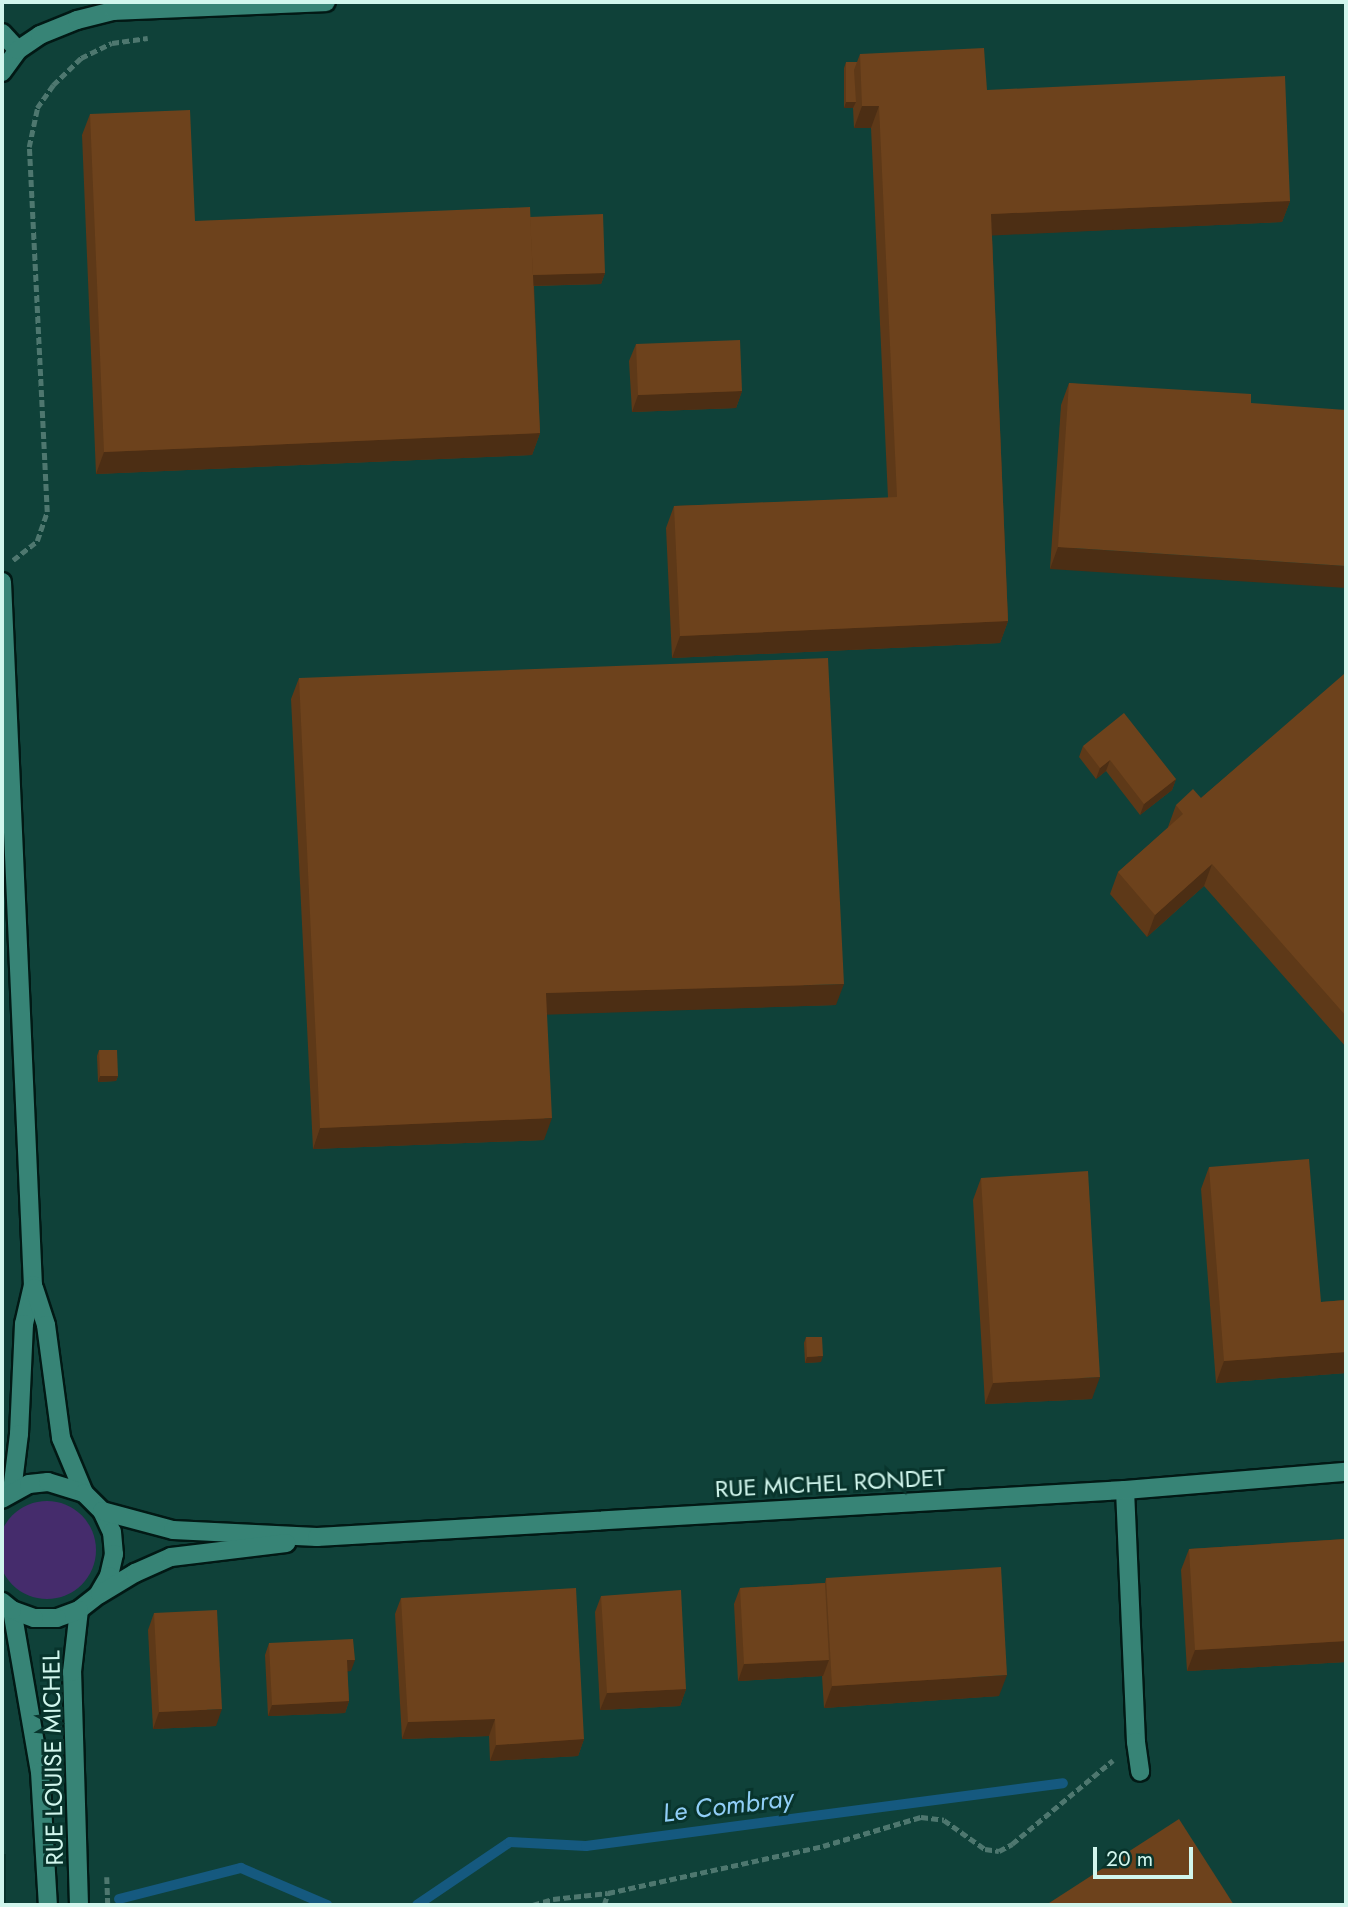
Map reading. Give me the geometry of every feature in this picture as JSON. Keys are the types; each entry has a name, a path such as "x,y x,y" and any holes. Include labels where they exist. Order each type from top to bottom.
{"street":[{"path":"2,72 18,50 40,34 77,20 114,11 326,2"},
{"path":"2,33 18,50"},
{"path":"2,582 33,1285 46,1325 61,1438 84,1493 102,1511 112,1532 114,1554 109,1576 98,1595"},
{"path":"7,1495 19,1434 24,1324 33,1285"},
{"name":"RUE MICHEL RONDET","path":"102,1511 173,1530 317,1537 1125,1490 1346,1472"},
{"path":"7,1495 29,1483 48,1482 84,1493"},
{"path":"1125,1490 1136,1742 1140,1772"},
{"name":"RUE MICHEL RONDET","path":"79,1610 135,1573 171,1558 317,1537"},
{"path":"7,1606 34,1618 57,1618 79,1610"},
{"name":"RUE LOUISE MICHEL","path":"7,1606 40,1772 48,1905"},
{"name":"RUE LOUISE MICHEL","path":"79,1610 72,1672 79,1905"}],"path":[{"path":"10,562 37,541 47,512 29,147 37,108 53,85 81,58 112,43 157,37"},
{"path":"533,1905 553,1899 608,1893 823,1846 921,1817 944,1820 985,1849 999,1851 1012,1844 1136,1742"},
{"path":"604,1905 608,1893"},
{"path":"553,1899 559,1905"}],"shaded area":[{"path":"2,2 1346,2 1346,1905 6,1905 6,1854 2,1854"},
{"path":"47,1501 66,1505 82,1515 92,1531 96,1550 92,1569 82,1585 66,1595 47,1599 28,1595 12,1585 2,1569 -2,1550 2,1531 12,1515 28,1505"}],"building":[{"path":"984,48 987,90 1285,76 1290,201 991,214 1008,621 680,636 674,506 897,497 879,106 862,106 860,54"},
{"path":"846,62 857,62 854,70 856,102 846,102"},
{"path":"190,110 195,221 530,207 540,433 104,452 90,114"},
{"path":"603,214 605,273 533,275 530,217"},
{"path":"740,340 742,391 638,395 636,344"},
{"path":"1069,383 1251,394 1251,403 1346,410 1346,566 1058,547"},
{"path":"828,658 844,984 546,993 552,1118 320,1128 299,678"},
{"path":"1344,674 1346,1016 1212,864 1155,915 1118,872 1183,814 1176,805 1193,789 1201,798"},
{"path":"1124,713 1176,779 1144,804 1110,760 1100,768 1083,746"},
{"path":"99,1050 117,1050 118,1076 100,1076"},
{"path":"1309,1159 1321,1302 1346,1300 1346,1352 1224,1361 1209,1167"},
{"path":"1088,1171 1100,1377 993,1383 981,1178"},
{"path":"806,1337 822,1337 823,1356 807,1357"},
{"path":"1346,1539 1346,1641 1195,1650 1189,1549"},
{"path":"1001,1567 1007,1675 832,1686 826,1578"},
{"path":"825,1583 829,1660 744,1664 740,1588"},
{"path":"576,1588 584,1739 496,1745 495,1719 408,1722 401,1598"},
{"path":"681,1590 686,1689 607,1693 601,1596"},
{"path":"217,1610 222,1709 159,1712 154,1613"},
{"path":"353,1639 355,1660 347,1660 349,1701 272,1705 269,1643"},
{"path":"1179,1819 1234,1905 1046,1905"}],"waterway":[{"name":"Le Combray","path":"417,1905 510,1842 586,1846 1063,1783"},
{"name":"Le Combray","path":"119,1899 241,1868 327,1905"}]}
